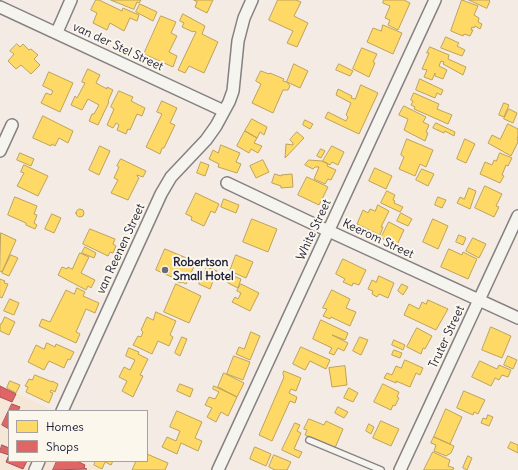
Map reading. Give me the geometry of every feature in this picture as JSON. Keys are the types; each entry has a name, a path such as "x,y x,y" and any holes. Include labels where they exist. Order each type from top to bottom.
{"street":[{"path":"56,32 71,0"},
{"name":"van Reenen Street","path":"62,410 161,194 171,177 206,140 229,102 233,91 238,41 244,18 252,0"},
{"name":"White Street","path":"218,470 434,0"},
{"name":"van der Stel Street","path":"0,7 224,111"},
{"path":"0,151 12,125"},
{"name":"Keerom Street","path":"227,183 518,318"},
{"name":"Truter Street","path":"400,470 518,216"}],"lane":[{"path":"310,440 381,470"}],"shaded area":[{"path":"0,385 52,410 8,410 8,462 85,462 102,470 0,470"}],"building: Homes":[{"path":"96,0 122,11 123,8 139,15 137,21 130,18 124,31 110,23 107,30 93,23 97,13 91,10"},
{"path":"111,0 141,0 139,3 137,2 134,9"},
{"path":"194,0 213,0 207,13 195,7 197,2"},
{"path":"278,0 296,0 301,2 294,16 308,23 297,47 287,43 293,31 269,20"},
{"path":"384,0 404,0 410,3 398,30 388,25 390,20 385,18 390,6 383,3"},
{"path":"462,0 478,6 474,15 479,18 478,22 482,24 480,29 475,26 474,28 472,27 471,30 473,30 470,36 464,34 463,36 451,31"},
{"path":"469,0 489,0 490,1 487,8"},
{"path":"140,4 157,12 153,21 136,12"},
{"path":"183,14 205,26 202,34 218,42 204,73 189,66 185,73 178,70 196,32 182,27 184,23 180,21"},
{"path":"161,16 176,22 171,33 177,36 169,52 177,56 173,67 144,54"},
{"path":"383,25 402,33 393,54 367,42 373,28 381,31"},
{"path":"446,37 459,43 457,46 465,50 462,56 441,48"},
{"path":"17,44 20,47 23,44 29,50 31,49 38,55 34,59 40,65 31,74 21,65 16,69 8,61 14,54 10,51"},
{"path":"430,47 449,55 448,59 466,67 463,75 443,64 444,62 441,61 439,66 447,70 443,79 435,76 435,73 432,80 424,77 427,70 422,69"},
{"path":"362,48 377,54 369,77 353,69"},
{"path":"294,64 308,71 300,88 287,82"},
{"path":"339,64 353,71 350,76 336,70"},
{"path":"88,69 100,75 96,83 107,89 107,87 113,90 98,125 89,121 99,105 88,99 82,110 71,105 75,96 77,98 85,83 82,82"},
{"path":"261,71 284,79 283,81 287,82 290,86 288,90 283,90 273,113 252,103 261,84 256,81"},
{"path":"49,72 73,83 60,112 41,103 46,93 51,95 53,91 43,86"},
{"path":"420,79 443,90 441,95 437,93 435,98 416,90"},
{"path":"361,85 378,93 359,134 325,118 328,112 346,121 348,117 346,115 351,103 336,95 338,89 355,99"},
{"path":"119,91 133,97 131,101 145,108 142,116 137,114 130,130 128,129 126,134 117,130 119,125 116,123 113,128 107,125 114,109 111,107"},
{"path":"414,93 439,104 437,109 452,115 448,124 414,109 415,107 411,105 413,101 411,100"},
{"path":"162,101 177,108 170,123 175,125 160,154 146,147 162,114 157,112"},
{"path":"504,103 509,105 504,117 499,115"},
{"path":"404,106 426,117 423,122 429,125 426,132 428,133 425,141 404,130 408,119 399,115"},
{"path":"509,109 517,113 513,123 504,119"},
{"path":"43,116 73,131 68,143 59,138 55,146 52,144 51,146 33,138"},
{"path":"252,119 267,127 264,135 260,132 257,138 245,131"},
{"path":"305,120 313,124 310,129 303,125"},
{"path":"436,123 455,132 454,136 445,131 444,133 433,128"},
{"path":"508,124 518,129 518,142 511,156 488,143 492,135 500,139"},
{"path":"245,131 257,138 254,143 262,146 258,153 251,149 249,153 237,146"},
{"path":"297,132 304,138 285,158 286,144 293,145 290,140"},
{"path":"407,139 433,150 426,167 420,164 415,176 399,169 404,157 401,155"},
{"path":"465,139 475,144 466,163 457,159"},
{"path":"221,145 240,153 236,162 241,164 237,173 218,167 219,164 209,159 213,150 218,153"},
{"path":"100,146 110,151 99,175 89,170"},
{"path":"332,146 344,152 338,165 332,162 330,165 323,161"},
{"path":"321,149 325,151 321,158 317,156"},
{"path":"20,153 34,159 31,166 17,160"},
{"path":"500,153 512,158 508,166 506,165 502,175 504,176 500,183 480,174 485,162 492,165"},
{"path":"121,159 146,171 143,177 137,175 139,178 128,200 111,193 118,180 114,178 119,167 117,166"},
{"path":"263,160 269,172 256,178 250,166"},
{"path":"309,160 322,161 328,164 327,166 336,170 331,180 328,179 325,184 314,179 319,167 315,167 313,169 305,165"},
{"path":"201,162 209,165 205,176 197,173"},
{"path":"24,165 48,176 38,196 17,186 24,173 21,172"},
{"path":"375,168 392,176 386,189 369,181"},
{"path":"422,169 434,174 428,186 416,180"},
{"path":"275,174 281,176 292,174 293,187 281,188 281,186 272,183"},
{"path":"307,177 328,187 319,205 298,195"},
{"path":"485,186 502,194 496,206 499,207 494,217 475,208"},
{"path":"469,188 476,191 470,209 457,203 460,197 464,199"},
{"path":"387,191 395,195 393,200 395,201 394,203 403,207 400,212 381,203"},
{"path":"196,193 219,204 215,213 211,211 204,226 191,220 192,217 186,214"},
{"path":"15,197 37,206 34,214 37,215 34,223 37,225 35,229 8,215"},
{"path":"438,197 446,200 442,208 435,205"},
{"path":"224,199 239,205 236,213 221,207"},
{"path":"378,205 389,211 381,227 383,227 380,235 357,224 363,210 368,213 370,209 375,211"},
{"path":"80,209 83,210 83,216 80,217 77,216 76,213 77,210"},
{"path":"401,213 412,219 408,226 397,221"},
{"path":"52,214 61,218 54,233 45,229"},
{"path":"252,219 277,229 268,252 243,242"},
{"path":"433,219 448,226 438,249 423,242"},
{"path":"389,222 404,230 397,245 381,238"},
{"path":"90,229 115,239 113,244 116,246 113,253 110,252 108,256 83,244"},
{"path":"1,233 16,240 2,272 0,271"},
{"path":"459,235 466,238 463,245 456,242"},
{"path":"473,238 486,244 479,258 466,251"},
{"path":"85,247 96,253 94,258 82,253"},
{"path":"165,249 196,262 186,284 173,280 174,278 156,270"},
{"path":"449,249 462,255 463,252 477,259 468,279 441,267"},
{"path":"80,253 89,257 81,273 95,280 91,288 88,286 86,290 58,275 62,267 72,269"},
{"path":"11,255 18,258 9,276 2,273"},
{"path":"236,255 253,262 246,278 230,271"},
{"path":"343,259 366,270 359,285 353,283 352,286 343,282 345,279 336,274"},
{"path":"207,267 217,271 210,289 199,284"},
{"path":"231,275 241,279 238,288 228,283"},
{"path":"379,276 394,283 388,298 379,294 377,297 372,294 373,291 368,289 372,280 376,282"},
{"path":"0,279 5,281 4,283 8,284 2,298 0,297"},
{"path":"176,284 201,296 189,323 164,312"},
{"path":"241,284 259,293 250,311 232,302 235,297 238,299 241,293 237,291"},
{"path":"402,284 408,287 403,295 398,291"},
{"path":"77,288 85,292 83,296 99,303 95,313 86,309 76,332 80,334 76,343 39,326 42,319 50,322 66,290 74,294"},
{"path":"332,290 350,299 346,308 356,312 350,326 331,317 330,319 323,316 327,309 323,308"},
{"path":"10,299 19,303 14,315 4,311"},
{"path":"428,300 448,309 436,330 404,315 409,304 419,309 422,302 426,304"},
{"path":"156,312 176,321 170,335 173,337 169,346 158,341 152,354 133,345 138,336 141,337 143,332 141,330 147,317 153,320"},
{"path":"5,317 15,322 9,335 0,331 0,324"},
{"path":"321,320 348,333 345,340 332,335 348,343 344,351 338,348 334,355 329,353 332,348 313,339"},
{"path":"491,327 511,336 502,358 482,350"},
{"path":"417,328 432,336 425,349 423,348 421,354 407,347"},
{"path":"251,332 260,336 250,360 236,354 239,347 244,349"},
{"path":"182,337 187,339 180,356 175,353"},
{"path":"360,337 368,340 361,355 353,351"},
{"path":"394,340 405,345 403,350 392,345"},
{"path":"47,343 55,347 56,344 74,352 70,360 68,359 64,368 49,361 44,370 28,362 36,345 44,349"},
{"path":"301,347 330,360 326,369 310,361 305,370 293,364"},
{"path":"129,348 139,352 138,354 148,359 140,375 143,376 133,397 122,391 127,381 119,377 124,367 130,370 135,360 126,356"},
{"path":"394,350 402,353 400,358 392,355"},
{"path":"234,356 250,362 243,380 227,374"},
{"path":"508,356 517,360 513,369 504,365"},
{"path":"405,360 423,368 420,375 416,373 410,387 384,378 387,373 392,375 396,366 401,368"},
{"path":"480,361 497,369 499,365 511,370 508,377 502,375 499,380 495,378 491,386 472,377"},
{"path":"345,366 347,385 332,387 329,368"},
{"path":"284,371 301,378 296,391 291,389 289,393 297,397 295,403 290,401 272,441 259,435 284,377"},
{"path":"224,373 244,383 237,397 218,387"},
{"path":"35,375 58,384 55,392 51,390 50,392 53,393 49,403 26,392 28,387 25,386 29,379 32,380"},
{"path":"10,381 20,385 16,393 7,388"},
{"path":"180,384 193,389 190,397 177,391"},
{"path":"383,384 399,392 397,397 399,398 391,410 374,402"},
{"path":"214,386 237,397 228,416 221,412 216,422 207,417 212,408 205,405 209,397 215,399 219,392 213,389"},
{"path":"349,388 358,393 353,402 344,398"},
{"path":"464,391 485,400 478,414 474,412 473,415 457,408"},
{"path":"338,407 348,412 344,418 335,413"},
{"path":"446,409 462,417 450,444 434,437"},
{"path":"177,411 202,422 195,438 202,441 198,451 181,443 177,454 162,447 167,437 176,441 180,431 170,427"},
{"path":"488,415 493,417 489,426 481,423 483,418 486,419"},
{"path":"309,419 324,425 326,421 343,429 335,448 305,435 307,430 304,429"},
{"path":"381,421 399,429 391,446 373,438"},
{"path":"295,423 300,425 297,431 301,433 294,449 302,452 299,458 282,450"},
{"path":"369,424 374,427 371,434 366,431"},
{"path":"434,437 454,446 451,453 446,456 434,451 436,445 431,443"},
{"path":"511,442 518,445 518,453 508,448"},
{"path":"255,447 271,454 266,466 250,459"},
{"path":"433,452 450,460 448,466 454,468 453,470 424,470"},
{"path":"148,454 168,463 165,470 132,470 136,462 148,462"},
{"path":"274,455 291,462 287,470 275,470 269,467"},
{"path":"468,456 472,458 467,470 463,468"},
{"path":"96,462 105,462 102,469 94,465"},
{"path":"105,462 112,462 111,465"}],"building: Shops":[{"path":"0,386 16,394 12,402 0,397"},
{"path":"12,404 20,407 18,410 9,410"},
{"path":"8,412 8,428 2,425"},
{"path":"2,445 8,448 8,455 0,452"},
{"path":"8,457 8,462 26,462 23,469 6,462"},
{"path":"57,462 79,462 85,465 84,468 87,469 53,470"}],"place":[{"name":"Robertson Small Hotel","path":"165,270"}]}
